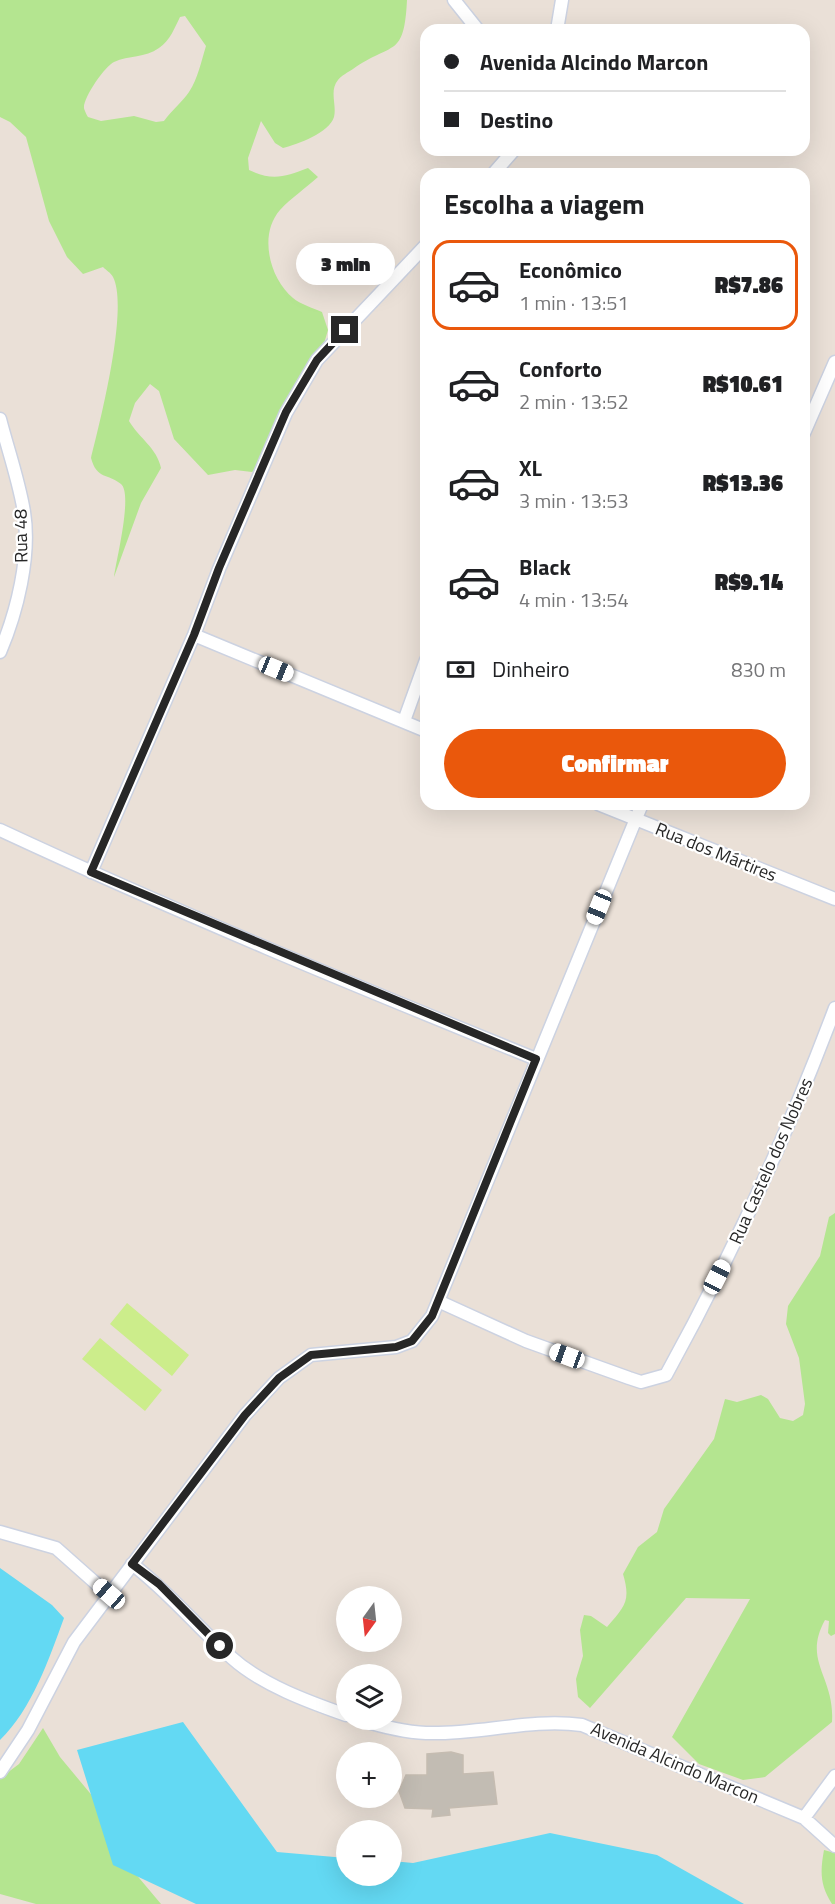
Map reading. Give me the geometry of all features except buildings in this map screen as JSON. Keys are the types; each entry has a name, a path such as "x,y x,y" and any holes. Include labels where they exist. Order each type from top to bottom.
{"street":[{"path":"454,0 473,24"},
{"path":"558,24 562,0"},
{"path":"498,168 509,156"},
{"path":"91,872 194,635 219,568 286,412 317,360 420,251"},
{"path":"810,419 835,362"},
{"name":"Rua 48","path":"0,419 24,514 24,562 16,600 0,652"},
{"path":"194,635 420,728"},
{"path":"404,721 420,677"},
{"name":"Rua dos Mártires","path":"612,810 835,899"},
{"path":"0,1772 28,1730 74,1641 245,1415 279,1378 311,1355 396,1347 412,1341 432,1316 639,810"},
{"path":"0,830 91,872 536,1059"},
{"name":"Rua Castelo dos Nobres","path":"438,1301 526,1341 641,1382 666,1375 757,1201 799,1105 835,1008"},
{"path":"0,1532 56,1548 109,1594"},
{"path":"132,1564 159,1584 233,1659 263,1679 336,1711"},
{"name":"Avenida Alcindo Marcon","path":"402,1729 426,1733 560,1722 582,1725 804,1818 835,1846"},
{"path":"804,1818 835,1776"}],"green space":[{"path":"0,0 407,0 403,32 394,46 345,74 335,84 334,117 326,128 304,141 283,148 275,143 261,121 248,158 249,170 265,176 292,174 308,168 318,177 280,210 273,220 268,244 273,268 285,290 296,300 322,312 328,330 320,357 263,465 252,472 235,470 208,475 174,439 159,391 150,384 135,403 129,421 152,449 161,468 141,503 114,577 125,514 124,490 121,484 96,470 91,458 111,366 118,313 117,292 113,277 103,267 83,274 67,257 49,221 26,137 10,122 0,117","holes":["185,16 206,46 192,87 164,121 156,122 134,116 101,121 88,116 84,109 91,90 105,69 114,62 159,48 169,38 180,17"]},
{"path":"835,1213 835,1634 831,1636 828,1633 829,1621 825,1620 817,1647 818,1659 832,1706 832,1722 765,1777 743,1780 699,1764 672,1737 750,1599 686,1598 590,1708 578,1697 576,1679 583,1656 580,1630 584,1615 591,1616 607,1627 622,1608 626,1597 623,1574 638,1547 657,1532 664,1509 714,1439 725,1399 737,1402 761,1395 768,1399 780,1418 793,1421 803,1415 805,1404 799,1358 786,1324 788,1306 820,1256 829,1217"},
{"path":"127,1303 189,1355 172,1376 110,1324"},
{"path":"100,1338 162,1390 145,1411 82,1359"},
{"path":"43,1728 60,1757 99,1804 124,1860 161,1904 36,1904 0,1894 0,1772 7,1773 19,1764"},
{"path":"824,1850 835,1853 835,1904 832,1904 823,1884"}],"water":[{"path":"0,1568 52,1605 64,1618 46,1666 30,1699 0,1740"},
{"path":"183,1722 277,1852 336,1857 336,1886 402,1886 402,1862 413,1863 550,1833 657,1855 744,1904 196,1904 113,1865 77,1750"}],"route":[{"path":"220,1646 159,1584 132,1564 245,1415 279,1378 311,1355 396,1347 412,1341 423,1329 432,1316 536,1059 91,872 194,635 219,568 286,412 317,360 345,330"}]}
